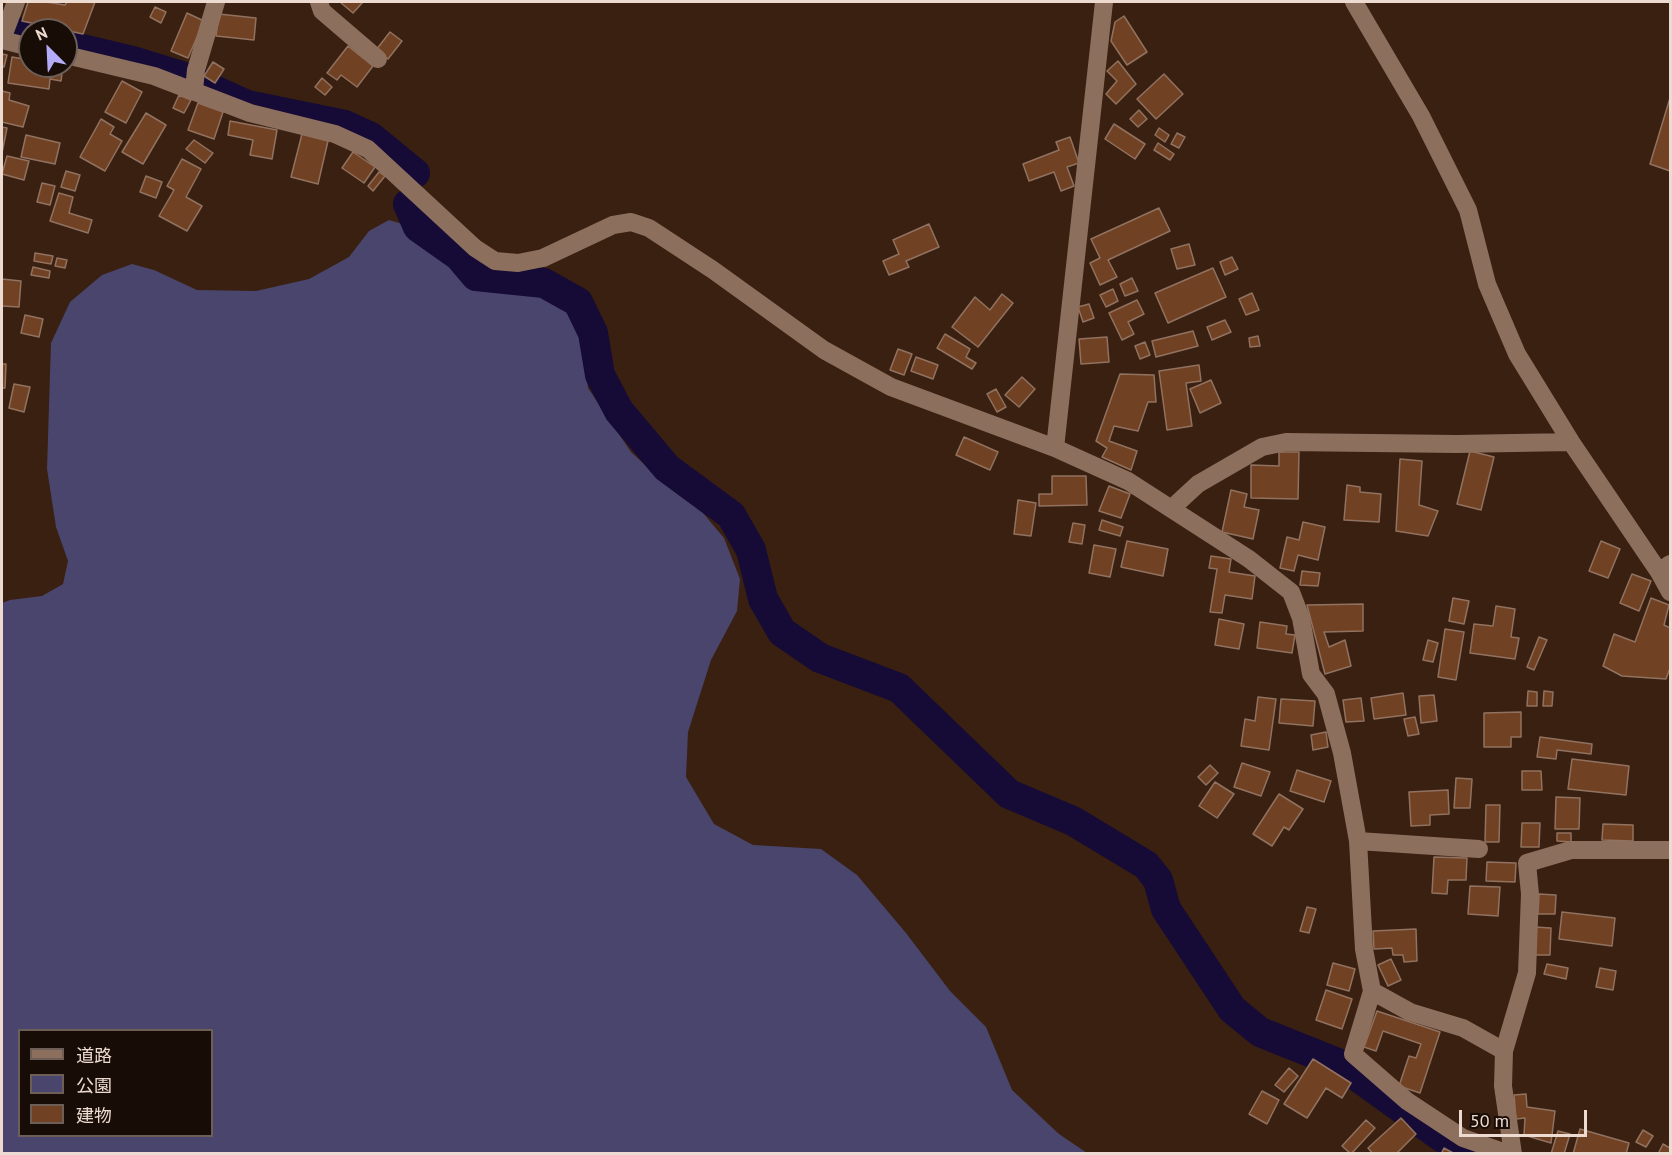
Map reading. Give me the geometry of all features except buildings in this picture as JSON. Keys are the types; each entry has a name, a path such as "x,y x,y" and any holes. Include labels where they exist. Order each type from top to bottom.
{"street":[{"path":"194,90 196,70 216,2"},
{"path":"319,2 322,11 378,59"},
{"path":"1055,448 1104,2"},
{"path":"1354,2 1421,116 1468,210 1487,284 1517,354 1571,442 1665,568 1671,592"},
{"path":"13,9 2,39 18,44"},
{"path":"78,58 154,76 250,113 335,134 368,149 475,248 495,261 519,263 543,258 613,225 631,222 649,228 713,270 824,350 891,387 1055,448 1128,481 1249,559 1291,592 1301,618 1311,674 1326,694 1342,753 1358,841 1364,949 1372,991 1353,1054 1407,1101 1463,1138 1511,1154 1503,1086 1504,1051 1527,973 1530,894 1527,862 1571,850 1671,850"},
{"path":"1172,508 1198,484 1262,447 1286,442 1457,444 1571,442"},
{"path":"1358,841 1479,849"},
{"path":"1372,991 1410,1012 1464,1028 1504,1051"}],"green space":[{"path":"389,220 409,226 451,264 468,284 541,295 570,307 582,335 588,388 631,452 672,490 703,513 724,538 740,579 737,611 711,660 688,732 686,777 714,824 753,845 821,849 857,875 906,933 950,991 986,1027 1012,1090 1059,1134 1087,1153 2,1153 2,603 42,596 63,584 68,561 56,527 47,469 51,343 70,302 102,275 132,264 154,270 197,290 256,291 309,279 349,257 369,231"}],"waterway":[{"path":"2,24 18,33"},
{"path":"78,48 185,77 247,105 345,125 371,137 415,173"},
{"path":"408,204 418,227 459,256 476,276 544,283 578,302 593,333 600,375 619,411 667,468 731,515 751,550 763,599 782,632 820,658 899,688 1009,794 1073,821 1146,865 1158,880 1166,909 1232,1009 1260,1032 1340,1064 1443,1138 1477,1154"}]}
